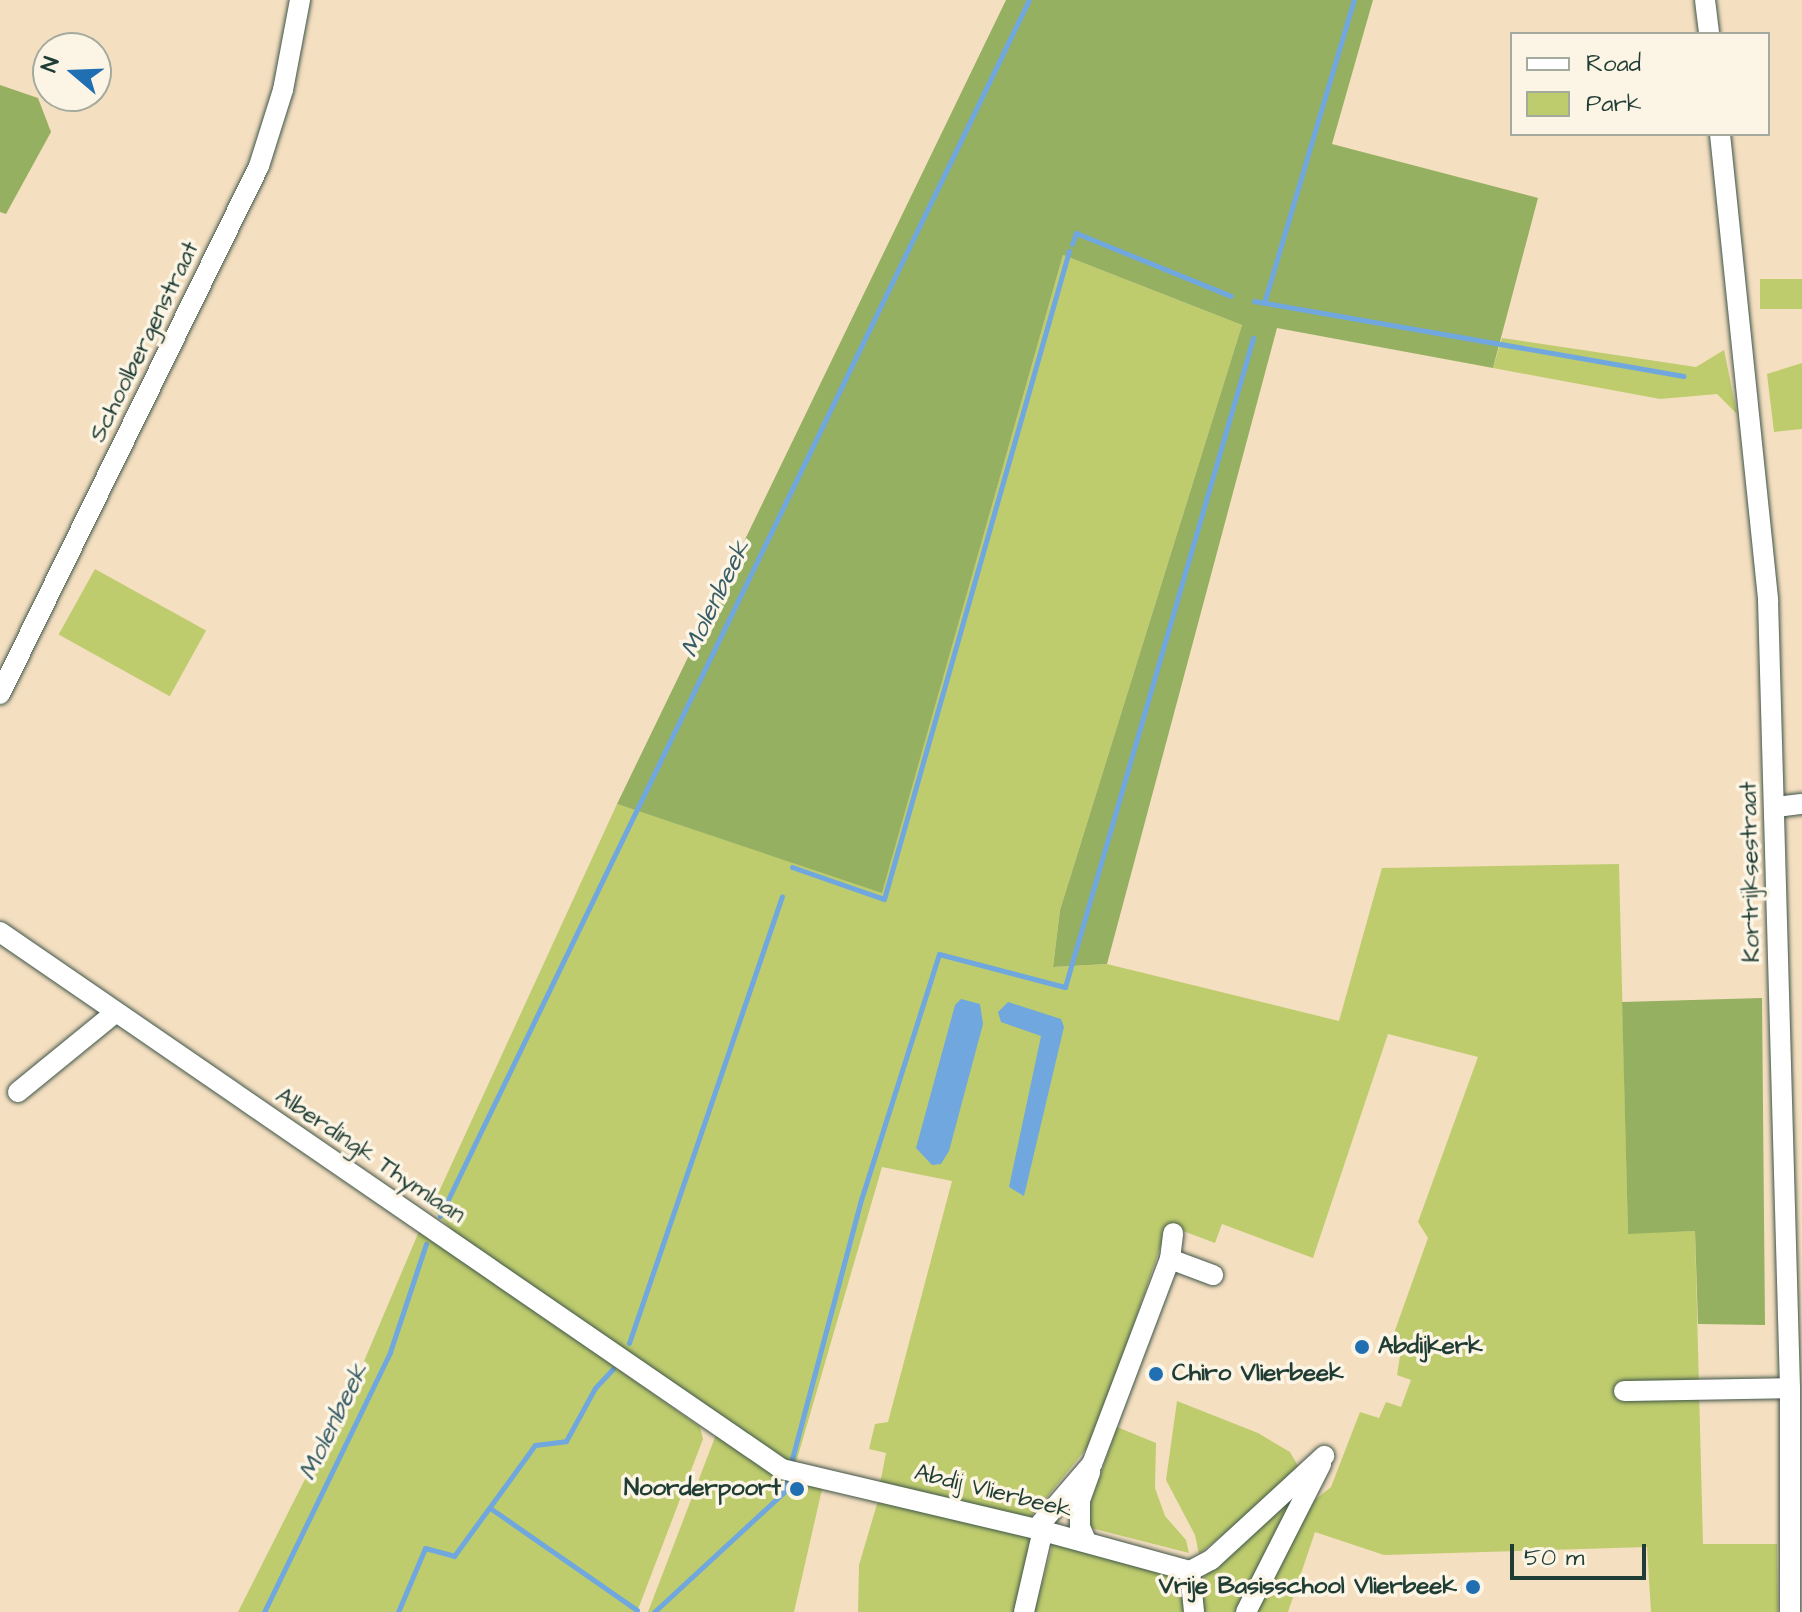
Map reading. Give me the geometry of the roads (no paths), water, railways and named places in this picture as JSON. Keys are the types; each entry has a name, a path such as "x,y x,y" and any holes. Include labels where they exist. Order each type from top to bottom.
{"street":[{"name":"Schoolbergenstraat","path":"0,694 259,166 283,90 300,0"},
{"path":"1705,0 1709,32"},
{"name":"Kortrijksestraat","path":"1720,136 1768,600 1790,1388 1790,1612"},
{"path":"1776,807 1802,804"},
{"name":"Alberdingk Thymlaan","path":"0,932 782,1469"},
{"path":"18,1092 115,1013"},
{"path":"1086,1541 1080,1527 1080,1500 1170,1259 1173,1233"},
{"path":"1170,1259 1213,1275"},
{"path":"1624,1391 1790,1388"},
{"path":"1194,1612 1190,1571 1211,1560 1324,1456 1246,1612"},
{"path":"1024,1612 1040,1530 1092,1464"},
{"name":"Abdij Vlierbeek","path":"782,1469 1086,1541 1190,1571"}],"water":[{"path":"961,999 980,1004 983,1024 949,1151 941,1164 932,1165 916,1148 955,1005"},
{"path":"1008,1002 1061,1019 1064,1027 1024,1196 1009,1187 1041,1036 1001,1022 998,1012"}],"waterway":[{"name":"Molenbeek","path":"440,1216 1029,0"},
{"path":"1264,303 1354,0"},
{"path":"1072,244 1076,233 1231,296"},
{"path":"792,867 884,899 1069,251"},
{"path":"1254,301 1683,376"},
{"path":"792,1459 860,1203 939,954 1065,987 1253,338"},
{"path":"629,1343 782,896"},
{"name":"Molenbeek","path":"264,1612 390,1352 426,1244"},
{"path":"398,1612 425,1548 454,1556 535,1445 566,1441 595,1388 613,1369"},
{"path":"654,1612 783,1493 788,1477"},
{"path":"490,1508 637,1610"}],"place":[{"name":"Abdijkerk","path":"1362,1347"},
{"name":"Chiro Vlierbeek","path":"1156,1374"},
{"name":"Noorderpoort","path":"797,1489"},
{"name":"Vrije Basisschool Vlierbeek","path":"1473,1587"}]}
